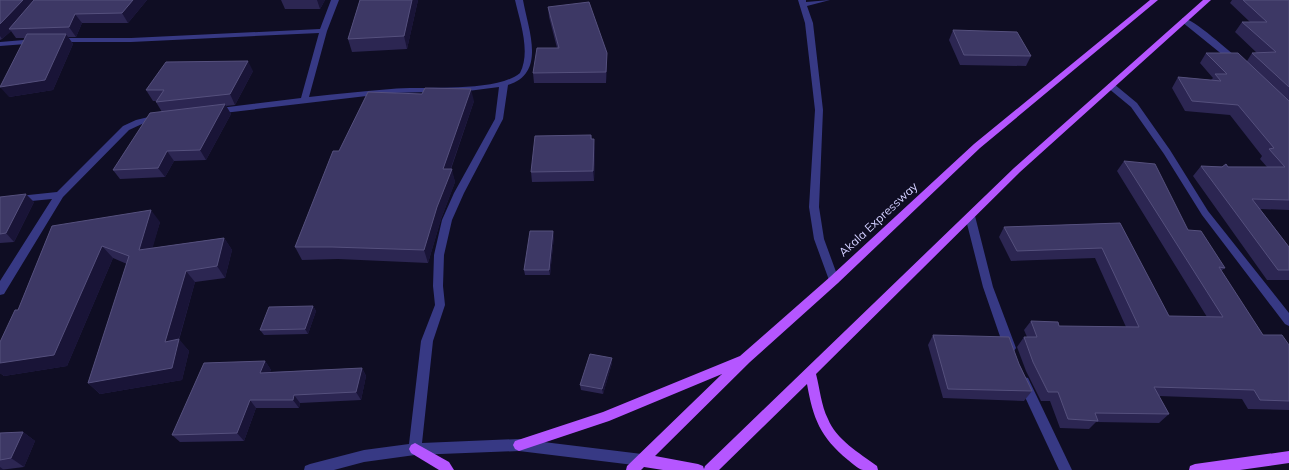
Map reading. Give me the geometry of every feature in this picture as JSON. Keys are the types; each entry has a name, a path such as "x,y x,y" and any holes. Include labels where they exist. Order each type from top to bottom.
{"main road":[{"name":"Akala Expressway","path":"632,470 746,358 834,280 977,146 1154,0"},
{"path":"710,470 1017,170 1207,0"},
{"path":"519,445 605,417 746,358"},
{"path":"810,372 815,398 824,424 841,446 872,470"},
{"path":"415,449 448,470"},
{"path":"1195,470 1289,457"},
{"path":"642,460 698,470"}],"street":[{"path":"304,101 323,31 335,0"},
{"path":"209,112 386,92 478,88 504,84 514,80 522,74 526,68 528,50 519,0"},
{"path":"826,0 803,2 809,23 819,110 814,207 819,239 834,280"},
{"path":"1185,20 1243,67"},
{"path":"3,44 48,40 131,40 323,31"},
{"path":"3,44 16,32"},
{"path":"415,449 427,341 440,306 438,286 439,255 447,220 459,193 499,119 504,84"},
{"path":"1111,86 1134,105 1167,152 1205,213 1289,321"},
{"path":"0,291 60,196 126,128 139,122 170,116"},
{"path":"0,201 60,196"},
{"path":"970,216 988,287 1014,359"},
{"path":"1019,373 1066,470"},
{"path":"310,470 364,456 415,449 519,445 642,460"}],"building":[{"path":"0,0 23,0 0,24"},
{"path":"34,0 133,0 122,13 75,14 69,27 9,29"},
{"path":"360,0 412,0 404,36 348,39"},
{"path":"1243,0 1289,0 1289,87 1252,53 1276,52 1242,22 1267,22"},
{"path":"589,2 607,53 606,72 533,73 537,48 559,48 548,7"},
{"path":"953,30 1017,32 1031,56 964,55"},
{"path":"27,34 66,34 45,80 0,87"},
{"path":"1206,53 1238,53 1289,101 1289,200 1252,199 1289,247 1289,270 1278,270 1201,166 1222,167 1226,164 1228,167 1285,167 1269,149 1274,148 1238,105 1192,101 1178,77 1221,81 1215,74 1227,74"},
{"path":"248,61 230,94 156,102 164,90 146,90 166,62"},
{"path":"425,88 471,89 443,169 452,169 437,207 424,250 295,247 333,151 339,151 368,92 422,94"},
{"path":"225,104 200,150 167,151 158,168 113,170 150,113"},
{"path":"591,135 591,139 594,139 593,171 531,172 535,136"},
{"path":"1124,161 1155,164 1188,230 1201,231 1225,268 1219,267 1263,335 1282,335 1289,345 1289,401 1260,400 1254,390 1154,387 1169,414 1095,413 1098,421 1068,419 1058,392 1048,392 1033,362 1024,337 1037,337 1031,321 1058,322 1059,326 1139,327 1102,248 1017,251 1004,227 1120,223 1169,316 1223,317"},
{"path":"26,194 6,233 0,234 0,197"},
{"path":"151,210 139,250 224,238 217,266 186,271 165,342 179,339 172,368 88,383 129,256 102,246 54,355 0,363 0,342 15,310 18,310 52,226"},
{"path":"530,231 553,231 549,270 524,270"},
{"path":"313,306 305,329 260,330 269,307"},
{"path":"933,335 1009,337 1019,364 1032,391 948,389"},
{"path":"590,354 612,358 602,389 580,385"},
{"path":"265,361 260,373 362,368 356,392 294,395 293,400 250,400 237,433 172,435 204,363"},
{"path":"23,432 11,458 0,460 0,433"}]}
